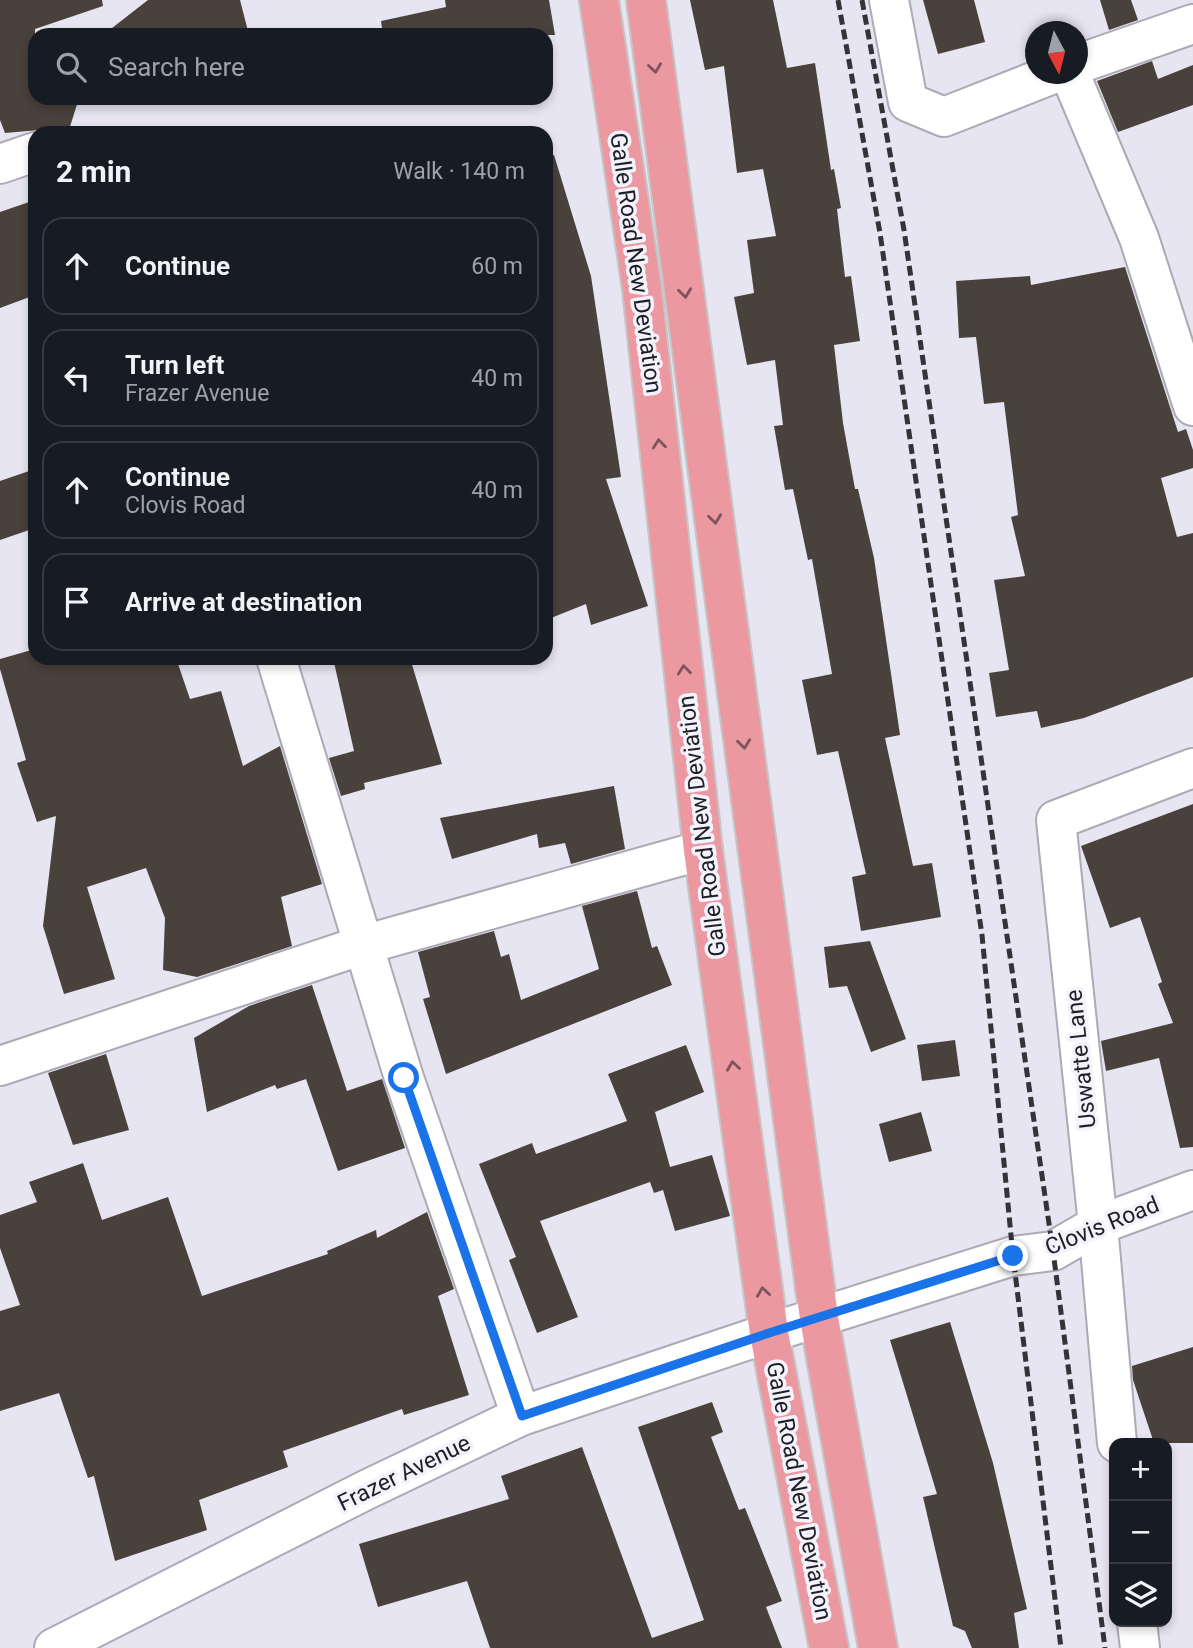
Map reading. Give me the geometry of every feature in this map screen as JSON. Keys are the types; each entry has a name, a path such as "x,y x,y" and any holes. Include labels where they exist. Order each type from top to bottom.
{"main road":[{"name":"Galle Road New Deviation","path":"599,0 642,289 703,850 769,1333 829,1648"},
{"name":"Galle Road New Deviation","path":"646,0 819,1318 878,1648"}],"street":[{"path":"889,0 908,102 944,117 1028,84"},
{"path":"1088,60 1193,24"},
{"path":"1074,84 1139,238 1193,406"},
{"path":"0,163 28,154"},
{"path":"278,665 404,1078 522,1416"},
{"name":"Uswatte Lane","path":"1117,1438 1098,1225 1056,820 1193,768"},
{"path":"0,1066 363,945 703,850"},
{"name":"Clovis Road","path":"769,1333 1013,1256 1053,1251 1098,1225 1193,1189"},
{"name":"Frazer Avenue","path":"54,1648 366,1490 522,1416 769,1333"},
{"path":"1138,1627 1140,1648"}],"building":[{"path":"0,0 102,0 103,6 38,28 28,28 28,105 77,105 70,126 28,126 28,131 5,133 0,120"},
{"path":"148,0 240,0 247,28 112,28"},
{"path":"445,0 549,0 555,35 553,28 382,28 381,21 446,7"},
{"path":"690,0 773,0 787,68 815,63 831,170 834,169 841,208 837,209 845,277 851,276 860,341 834,345 843,423 855,489 858,489 874,558 900,735 885,738 913,866 932,863 941,917 861,931 852,877 866,874 838,751 817,755 802,680 832,674 812,559 808,560 793,489 785,490 774,426 783,425 775,360 747,365 734,297 754,293 747,240 776,236 763,169 737,173 724,66 705,70"},
{"path":"923,0 974,0 985,42 938,54"},
{"path":"1100,0 1131,0 1138,20 1109,30"},
{"path":"1152,61 1158,79 1193,65 1193,105 1118,132 1097,81"},
{"path":"553,155 591,276 621,477 606,479 648,606 591,625 586,604 553,617"},
{"path":"28,202 28,298 0,308 0,212"},
{"path":"1125,267 1178,432 1186,429 1193,450 1193,468 1161,478 1177,537 1193,533 1193,677 1084,718 1041,728 1037,711 996,717 989,673 1009,670 994,580 1025,576 1011,517 1018,515 1004,402 984,404 976,337 959,338 956,281 1030,276 1031,285"},
{"path":"28,471 28,530 0,540 0,481"},
{"path":"28,651 28,665 178,665 190,699 221,691 243,766 280,746 322,884 281,897 292,946 197,977 163,970 165,918 146,868 87,887 115,979 64,994 43,926 56,816 37,822 17,763 26,760 0,669 0,659"},
{"path":"335,665 412,665 442,764 364,783 365,789 341,796 329,758 354,751"},
{"path":"614,786 625,849 571,864 565,843 539,848 537,834 452,859 440,818"},
{"path":"1193,804 1193,1147 1180,1148 1159,1058 1106,1071 1101,1041 1173,1023 1158,984 1162,982 1140,917 1110,928 1081,846"},
{"path":"637,891 652,948 657,946 672,985 446,1074 423,999 430,997 418,952 494,931 501,957 509,954 521,1000 599,969 582,906"},
{"path":"870,941 906,1039 871,1052 847,986 829,988 824,947"},
{"path":"312,985 347,1091 382,1079 405,1148 338,1171 306,1079 277,1089 275,1085 207,1112 194,1038 249,1006"},
{"path":"955,1040 960,1076 922,1081 917,1045"},
{"path":"686,1045 704,1092 655,1112 670,1167 712,1155 730,1216 675,1231 663,1190 654,1193 650,1182 540,1221 578,1317 537,1333 509,1260 516,1257 479,1164 532,1143 536,1154 627,1121 608,1074"},
{"path":"106,1054 129,1130 73,1145 48,1073"},
{"path":"921,1112 932,1151 889,1162 879,1124"},
{"path":"83,1163 102,1220 168,1197 202,1296 328,1254 327,1251 376,1230 377,1238 427,1212 454,1289 438,1296 469,1395 404,1415 402,1409 283,1451 288,1467 199,1500 207,1530 115,1561 94,1476 88,1478 59,1393 0,1411 0,1311 20,1305 0,1248 0,1215 37,1202 29,1182"},
{"path":"950,1322 993,1463 1027,1609 1014,1613 1019,1648 972,1648 965,1631 953,1626 923,1497 937,1494 890,1340"},
{"path":"1193,1347 1193,1443 1172,1443 1172,1438 1152,1438 1133,1380 1132,1366"},
{"path":"712,1402 723,1432 711,1437 739,1510 745,1508 782,1601 766,1607 782,1648 490,1648 467,1581 378,1607 359,1544 509,1499 501,1476 582,1447 652,1638 704,1620 638,1427"}],"railway":[{"path":"838,0 880,233 982,935 1013,1256 1061,1648"},
{"path":"862,0 904,230 1053,1251 1105,1648"}],"route":[{"path":"404,1078 522,1416 769,1333 1013,1256"}]}
